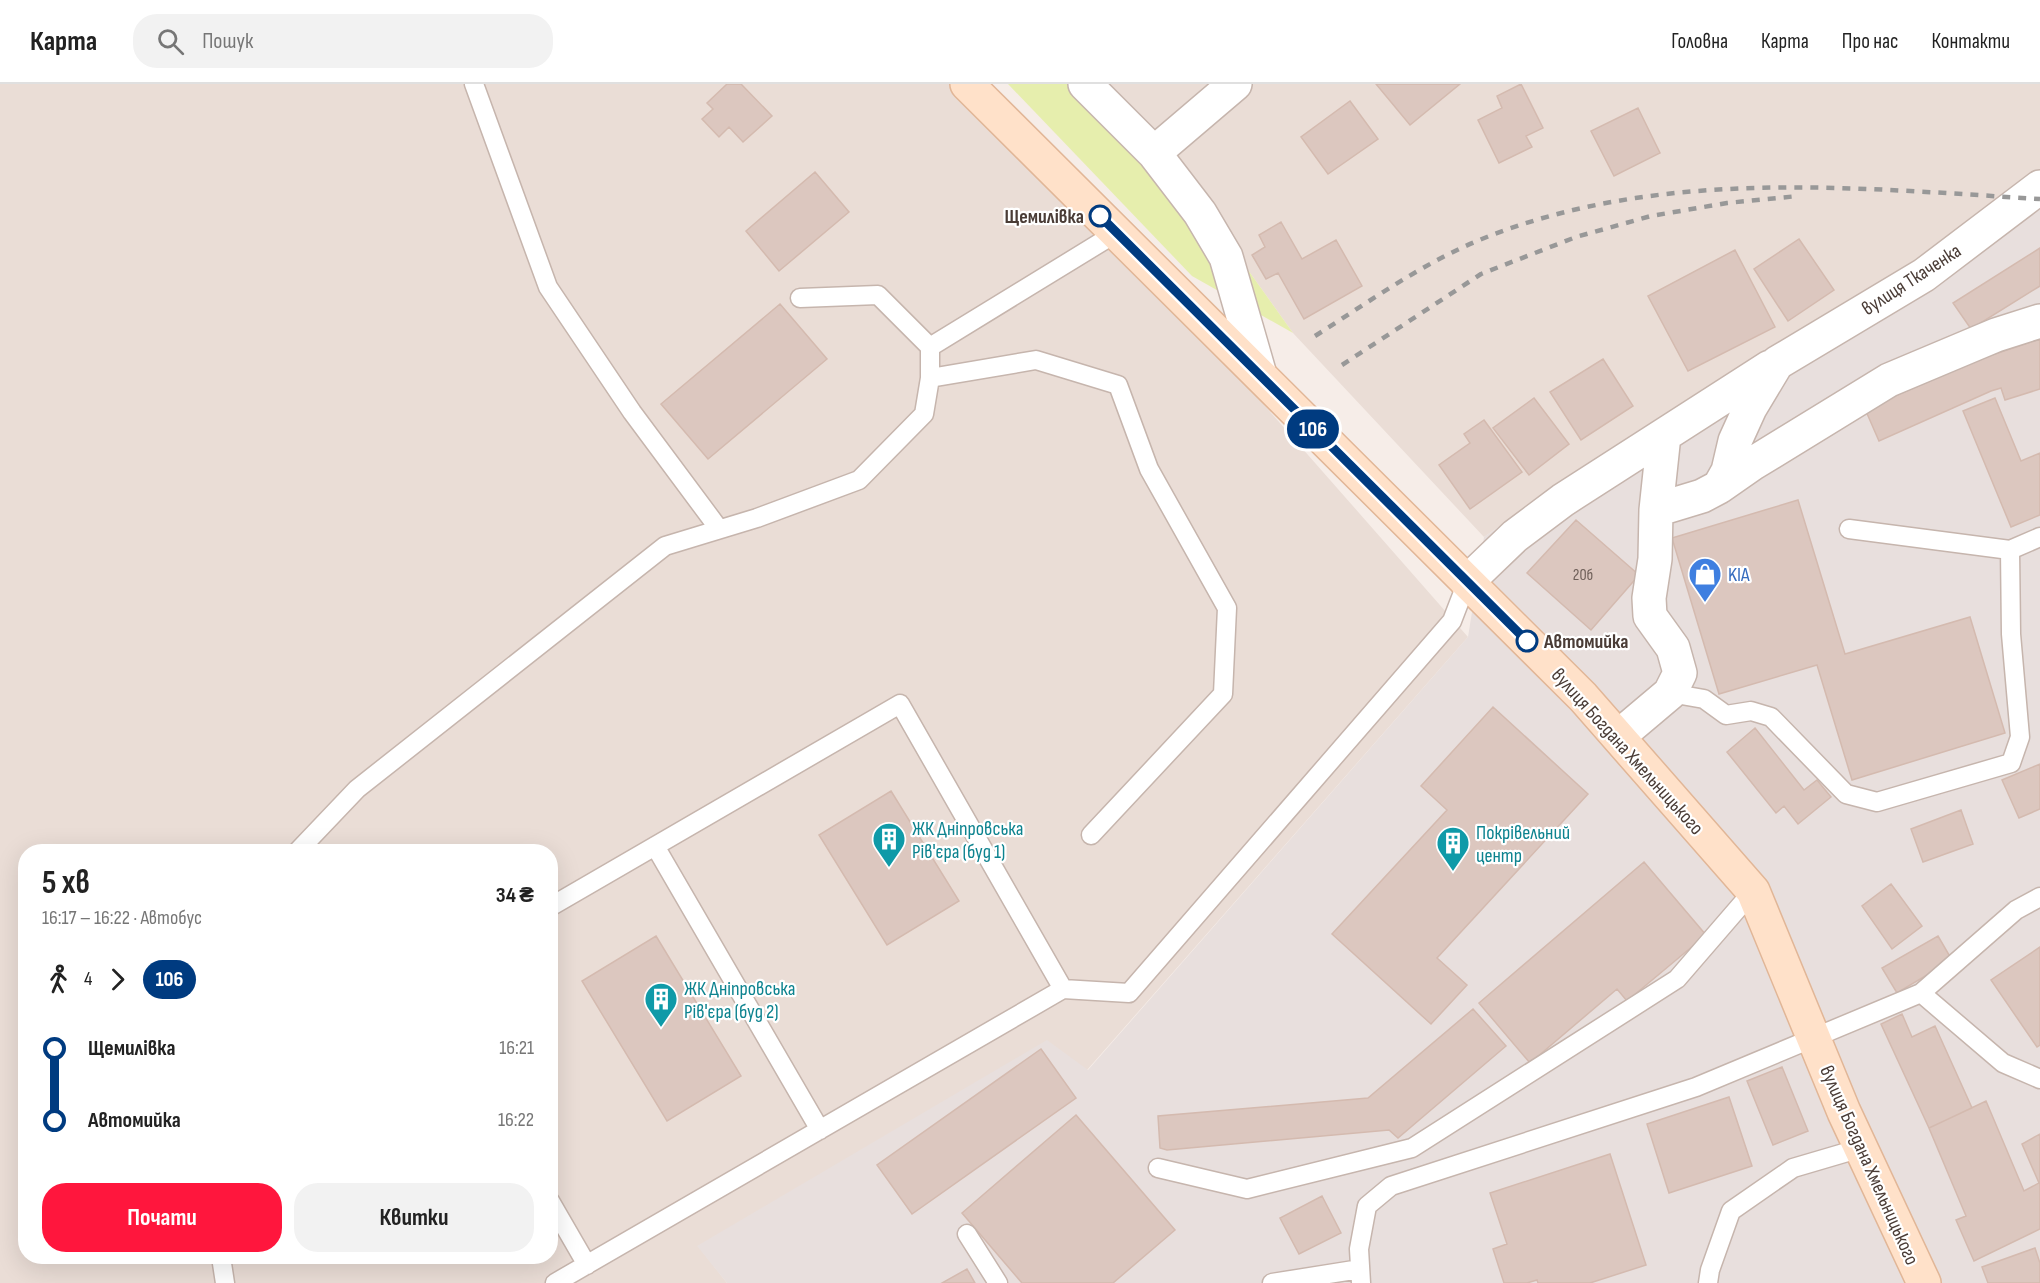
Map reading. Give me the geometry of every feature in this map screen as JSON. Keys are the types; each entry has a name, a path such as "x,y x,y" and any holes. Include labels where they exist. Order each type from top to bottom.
{"main road":[{"name":"вулиця Богдана Хмельницького","path":"967,84 1619,736 1753,891 1861,1148 1924,1283"}],"street":[{"path":"1085,84 1154,153 1200,213 1226,257 1260,375"},
{"path":"1154,153 1235,84"},
{"name":"вулиця Ткаченка","path":"1467,582 1515,536 1563,500 1777,363 1924,275 2040,187"},
{"path":"1656,510 1702,496 1719,487 1888,380 1996,335 2040,321"},
{"name":"вулиця Ткаченка","path":"1719,487 1728,471 1735,441 1749,408 1777,363"},
{"path":"1619,736 1670,693 1680,674 1672,648 1650,616 1649,598 1655,559 1656,510 1665,435"}],"lane":[{"path":"474,84 548,287 632,412 719,530"},
{"path":"930,347 1116,233"},
{"path":"305,844 357,789 665,546 719,530 859,480 924,414 930,378 930,347 878,294 800,298"},
{"path":"930,378 1036,360 1118,385 1149,469 1227,608 1222,694 1091,836"},
{"path":"1849,529 2010,550 2040,537"},
{"path":"1670,693 1704,699 1726,715 1751,711 1771,717 1846,794 1877,802 2011,763 2020,737 2011,634 2010,550"},
{"path":"555,1283 1063,989 1129,993 1452,621 1467,582"},
{"path":"558,902 900,704 1063,989"},
{"path":"655,846 820,1130"},
{"path":"1158,1168 1247,1189 1412,1148 1677,979 1753,891"},
{"path":"1272,1283 1361,1276 1359,1249 1367,1206 1391,1186 1696,1087 1922,993 2016,910 2040,897"},
{"path":"1922,993 2003,1064 2040,1079"},
{"path":"1708,1283 1710,1270 1731,1211 1793,1168 1861,1148"},
{"path":"558,1215 587,1264"},
{"path":"967,1234 998,1283"},
{"path":"222,1264 225,1283"}],"shaded area":[{"path":"0,84 967,84 1251,390 1468,637 1087,1070 698,1246 727,1283 0,1283"},
{"path":"1106,84 2040,84 2040,171 2022,180 1885,285 1557,486 1484,537 1293,333 1153,137"},
{"path":"2040,171 2040,1283 727,1283 697,1246 1047,1040 1088,1070 1468,637 1484,537 1557,486 1885,285 2022,180"}],"green space":[{"path":"1008,84 1106,84 1153,137 1293,333 1192,276"}],"building":[{"path":"727,84 741,84 772,116 743,142 729,127 719,137 702,119 713,109 707,103"},
{"path":"1376,84 1460,84 1410,125"},
{"path":"1521,84 1543,128 1526,136 1532,147 1499,163 1478,120 1502,108 1497,96"},
{"path":"1350,101 1378,139 1328,174 1301,137"},
{"path":"1638,108 1660,153 1614,176 1591,131"},
{"path":"815,172 849,212 779,271 746,231"},
{"path":"1281,222 1302,259 1336,240 1362,286 1304,319 1278,273 1266,279 1252,255 1265,247 1259,235"},
{"path":"1799,239 1834,290 1788,321 1754,269"},
{"path":"2040,248 2040,286 1971,329 1953,303"},
{"path":"1735,250 1775,327 1688,371 1648,296"},
{"path":"780,304 827,359 708,459 661,404"},
{"path":"2040,339 2040,389 2005,400 2001,388 1991,391 1879,441 1865,409 1980,359"},
{"path":"1603,359 1633,406 1581,440 1550,392"},
{"path":"1534,398 1569,444 1529,475 1493,428"},
{"path":"1995,398 2021,461 2040,453 2040,515 2011,527 1963,411"},
{"path":"1484,420 1522,472 1470,509 1439,465 1470,443 1464,434"},
{"path":"1798,500 1845,654 1970,617 2005,733 1852,780 1817,665 1719,694 1672,538"},
{"path":"1576,520 1639,575 1591,630 1527,573"},
{"name":"Покрівельний центр","path":"1493,707 1588,794 1437,958 1467,985 1431,1024 1332,934 1447,810 1421,786"},
{"path":"1755,728 1804,790 1817,780 1831,797 1798,824 1784,806 1776,813 1727,752"},
{"path":"2040,764 2040,809 2019,818 2002,780"},
{"name":"ЖК Дніпровська Рів'єра (буд 1)","path":"891,791 959,901 887,945 819,835"},
{"path":"1961,810 1973,844 1923,862 1911,829"},
{"path":"1644,862 1706,935 1627,1001 1617,989 1530,1063 1479,1003"},
{"path":"1891,884 1922,926 1892,949 1862,906"},
{"name":"ЖК Дніпровська Рів'єра (буд 2)","path":"656,936 741,1076 667,1121 582,981"},
{"path":"1938,936 1952,960 1897,993 1882,968"},
{"path":"2040,947 2040,1045 2037,1047 1991,980"},
{"path":"1473,1009 1506,1046 1398,1138 1389,1130 1167,1150 1160,1148 1158,1116 1368,1098"},
{"path":"1902,1014 1912,1037 1935,1026 1972,1108 1929,1128 1881,1024"},
{"path":"1041,1049 1076,1098 912,1214 877,1165"},
{"path":"1782,1067 1808,1131 1773,1145 1747,1081"},
{"path":"1729,1097 1752,1166 1669,1193 1647,1124"},
{"path":"1986,1101 2024,1191 2039,1183 2022,1144 2040,1134 2040,1229 1974,1261 1956,1220 1966,1216 1929,1128"},
{"path":"1076,1115 1175,1230 1113,1283 1022,1283 962,1213"},
{"path":"1610,1154 1646,1265 1590,1283 1538,1283 1537,1280 1527,1283 1504,1283 1493,1249 1507,1244 1490,1193"},
{"path":"1322,1196 1341,1233 1299,1254 1280,1218"},
{"path":"2035,1248 2040,1263 2040,1283 1988,1283 1982,1267"},
{"path":"967,1269 975,1283 942,1283"}],"railway":[{"path":"1315,336 1401,281 1468,245 1558,214 1626,200 1694,191 1763,188 1832,188 2040,199"},
{"path":"1342,365 1481,274 1576,237 1651,216 1727,203 1798,196"}],"bus line":[{"name":"106","path":"1100,216 1527,641"}],"place":[{"name":"Щемилівка","path":"1100,216"},
{"name":"KIA","path":"1705,603"},
{"name":"Автомийка","path":"1527,641"},
{"name":"ЖК Дніпровська Рів'єра (буд 1)","path":"889,868"},
{"name":"Покрівельний центр","path":"1453,872"},
{"name":"ЖК Дніпровська Рів'єра (буд 2)","path":"661,1028"}]}
